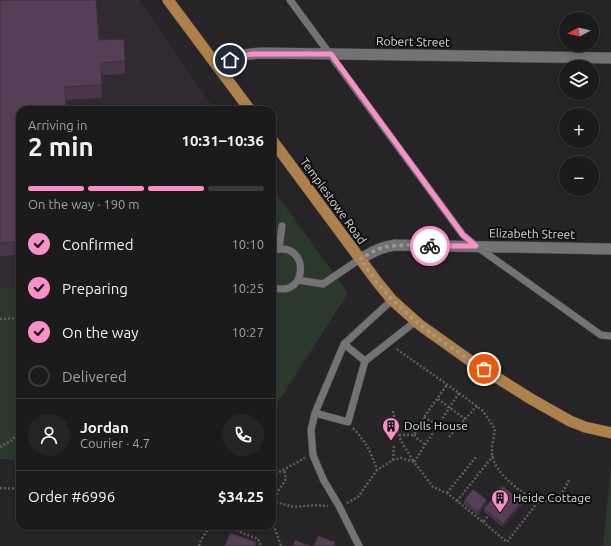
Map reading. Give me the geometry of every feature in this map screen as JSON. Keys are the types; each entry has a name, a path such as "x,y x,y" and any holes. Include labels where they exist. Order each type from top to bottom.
{"main road":[{"path":"168,0 247,106"},
{"name":"Templestowe Road","path":"276,145 378,283 392,300 416,321 472,362 552,411 585,427 611,433"}],"street":[{"name":"Robert Street","path":"220,69 230,60 238,56 263,53 611,58"},
{"name":"Elizabeth Street","path":"360,259 377,250 395,245 611,249"}],"lane":[{"path":"290,0 463,235 476,246 602,335 611,336"},
{"path":"276,289 283,290 294,285 301,274 300,261 292,252 285,249 276,250 282,226"},
{"path":"298,280 323,284 360,259"},
{"path":"359,546 339,506 323,479 313,454 310,430 314,413 344,344 392,300"},
{"path":"314,413 348,422 365,361 416,321"},
{"path":"344,344 365,361"}],"path":[{"path":"0,319 16,318"},
{"path":"388,344 484,411 495,429 492,451 496,467 502,475 538,503"},
{"path":"414,435 424,417 448,385"},
{"path":"414,462 459,393"},
{"path":"438,399 465,419"},
{"path":"449,437 477,406"},
{"path":"393,411 401,440 414,462 433,487 447,493 507,542 538,503 553,500 563,491 570,478"},
{"path":"424,417 438,426"},
{"path":"348,422 362,438 372,455 377,470"},
{"path":"0,446 11,441 16,435"},
{"path":"399,435 414,435 426,445"},
{"path":"393,460 394,445"},
{"path":"276,474 313,454"},
{"path":"457,501 493,456"},
{"path":"447,493 476,457"},
{"path":"276,502 294,507 315,505 339,506 358,497 377,470 393,460 401,458 414,462"},
{"path":"276,495 286,479 284,469"},
{"path":"0,488 16,489"},
{"path":"483,522 488,516"},
{"path":"199,546 207,530"},
{"path":"235,530 258,539 261,546"},
{"path":"275,530 281,546"}],"shaded area":[{"path":"0,0 139,0 212,106 16,106 16,287 0,288"}],"green space":[{"path":"276,194 348,293 276,404"},
{"path":"16,287 16,461 0,459 0,288"},
{"path":"611,466 611,546 603,546"}],"building":[{"path":"0,0 96,0 99,40 124,39 125,61 101,63 102,85 65,87 66,106 16,106 16,242 0,243"},
{"path":"502,486 522,501 503,524 484,509"},
{"path":"473,489 487,500 478,512 464,500"},
{"path":"230,533 256,542 255,546 225,546"},
{"path":"318,536 335,542 334,546 314,546"},
{"path":"295,540 310,546 293,546"}],"way so far":[{"path":"430,246 395,245 377,250 360,259 392,300 404,311 420,325 484,369"}],"place":[{"name":"Dolls House","path":"391,441"},
{"name":"Heide Cottage","path":"500,513"}],"route":[{"path":"230,60 238,56 263,53 331,54 463,235 476,246 430,246"}]}
